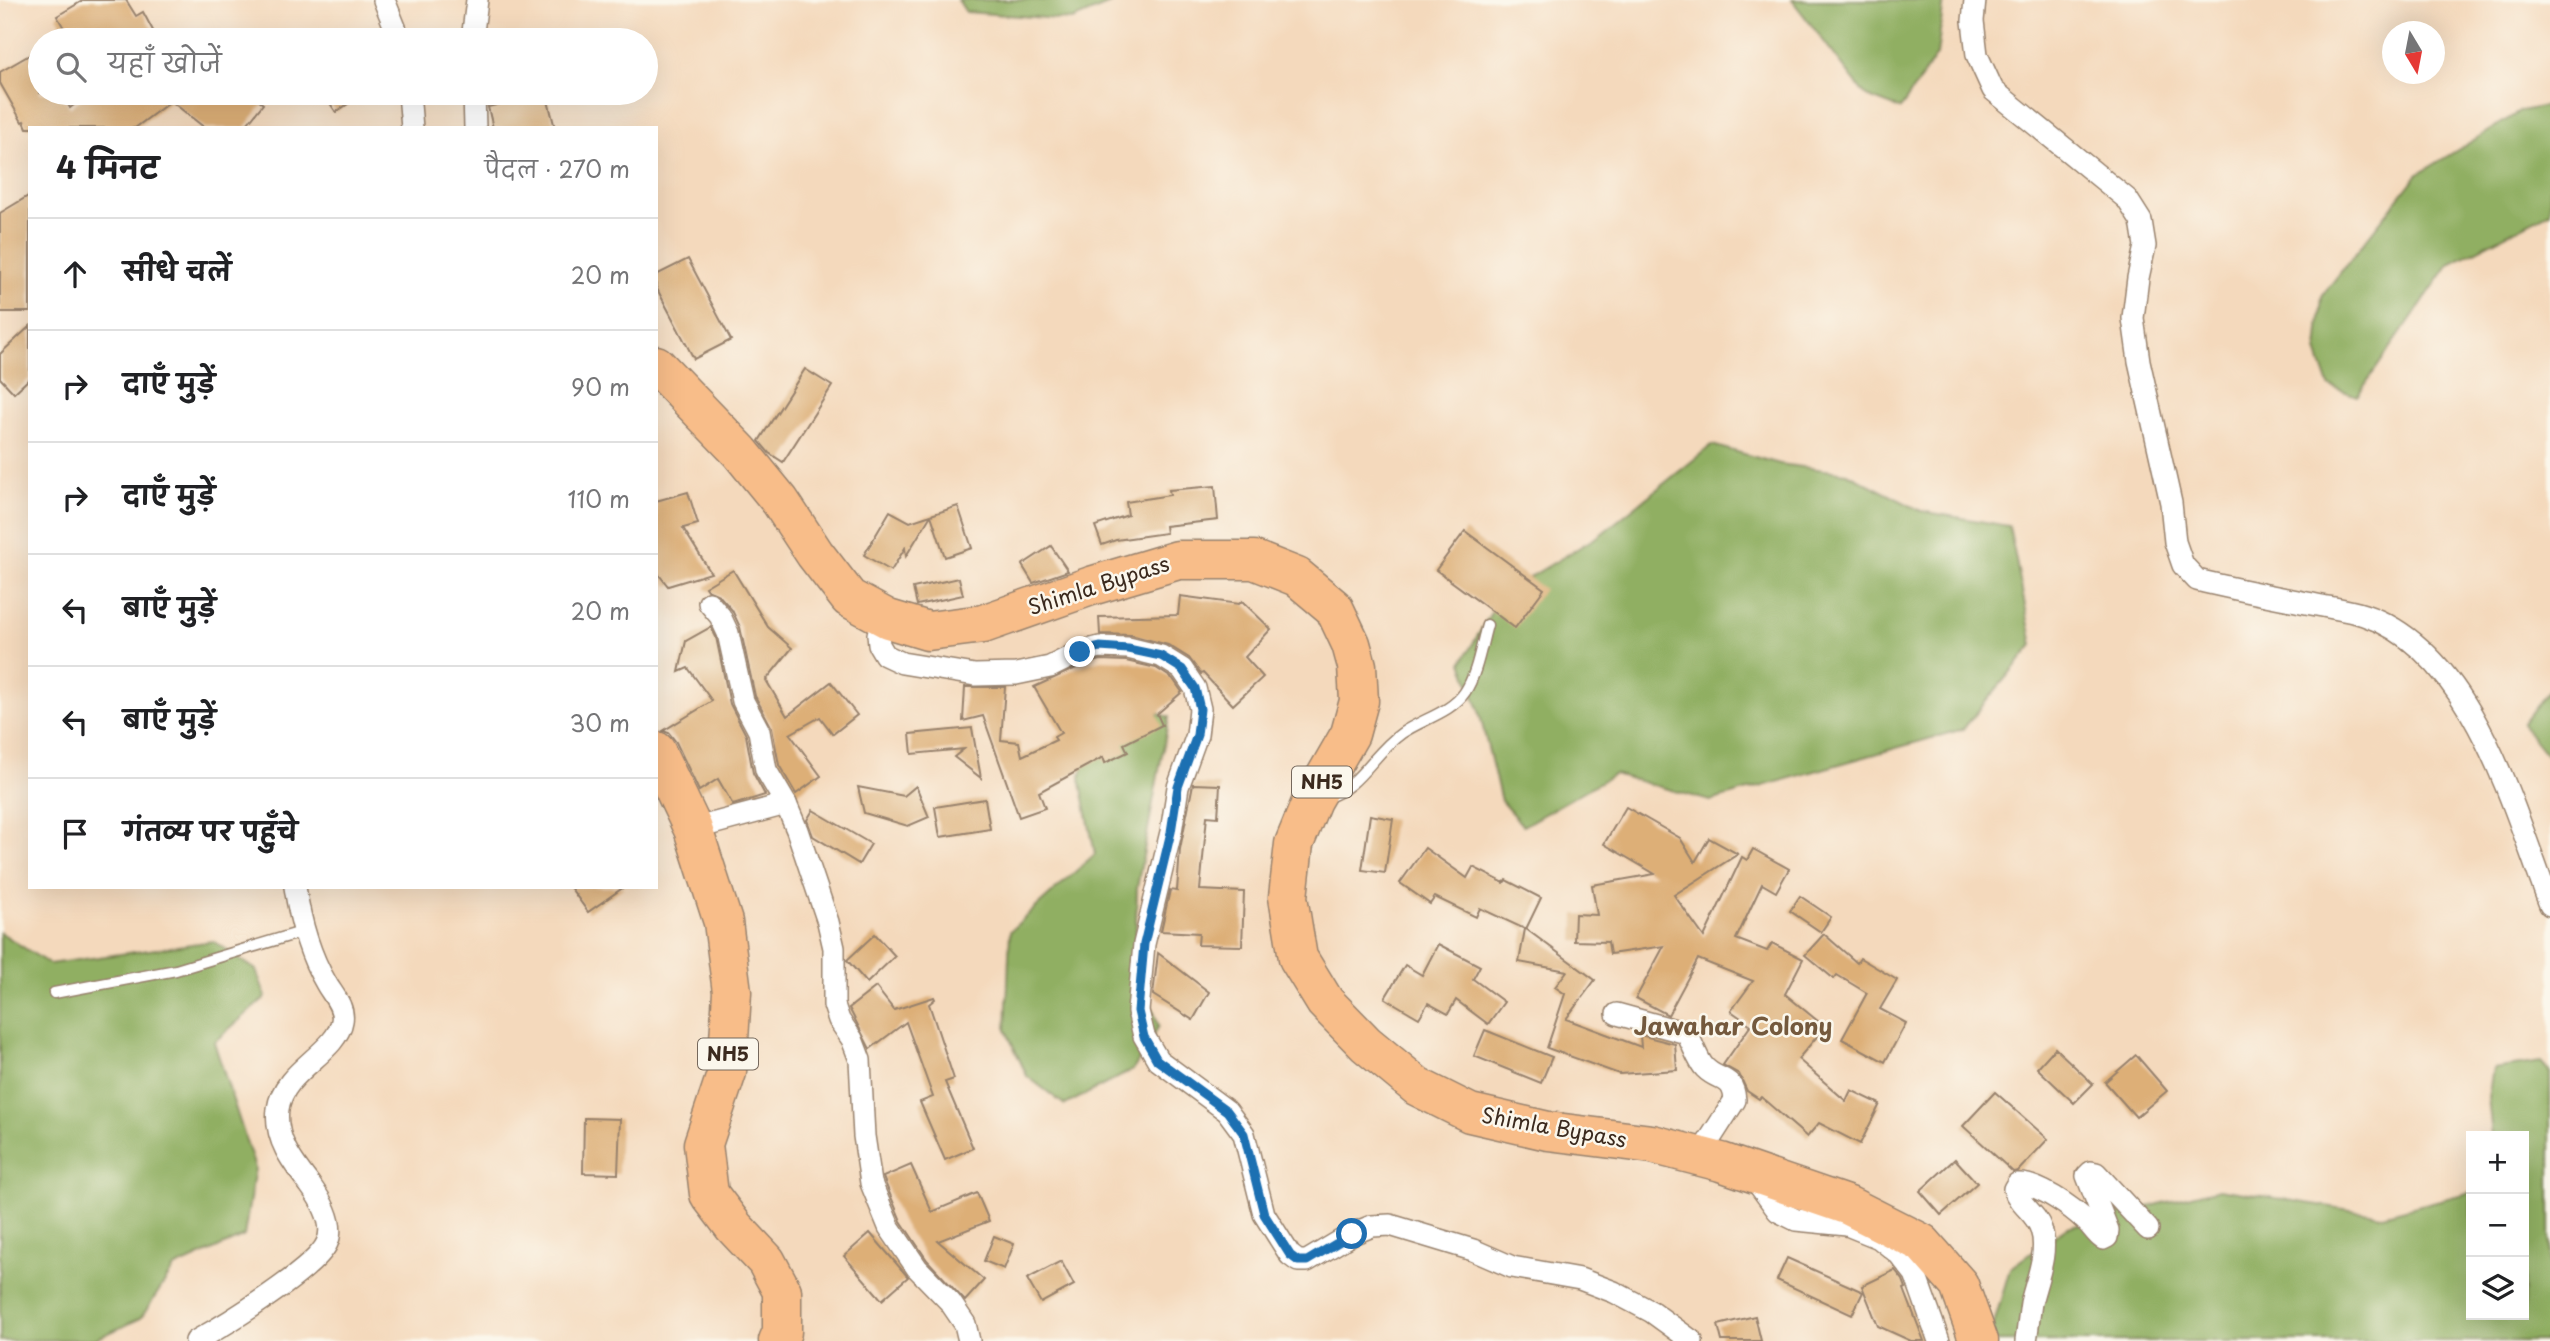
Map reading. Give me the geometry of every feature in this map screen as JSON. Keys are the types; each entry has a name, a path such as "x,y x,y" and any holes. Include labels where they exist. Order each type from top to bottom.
{"highway":[{"name":"Shimla Bypass","path":"658,367 756,471 849,598 888,619 928,631 983,624 1091,586 1178,560 1254,560 1297,577 1334,608 1351,644 1357,666 1359,701 1350,734 1312,800 1294,844 1288,897 1298,958 1325,1002 1366,1044 1418,1087 1470,1113 1548,1131 1652,1144 1699,1156 1849,1206 1922,1243 1959,1285 1979,1341"},
{"name":"NH5","path":"658,755 693,829 723,922 732,992 727,1072 703,1144 709,1194 734,1227 766,1261 782,1291 782,1332 778,1341"}],"street":[{"path":"384,0 395,28"},
{"path":"474,28 477,0"},
{"path":"1975,0 1973,21 1977,55 1993,90 2127,199 2141,221 2145,246 2137,278 2133,318 2139,361 2171,503 2175,542 2183,565 2197,580 2364,615 2400,631 2431,659 2474,718 2503,779 2550,905"},
{"path":"410,105 412,126"},
{"path":"474,105 475,126"},
{"path":"709,603 720,616 728,633 743,701 759,731 766,770 786,804 797,830 828,922 834,948 834,1005 860,1060 864,1136 871,1183 889,1227 917,1268 950,1302 965,1324 969,1341"},
{"path":"888,619 878,634 879,645 885,655 902,663 975,675 1016,674 1050,667 1080,652 1100,647 1128,649 1161,656 1182,669 1195,688 1200,709 1197,735 1178,787 1171,832 1144,944 1138,1011 1144,1037 1157,1060 1227,1111 1244,1134 1264,1214 1290,1255 1298,1261 1307,1261 1352,1234 1371,1226 1390,1225 1473,1250 1512,1267 1580,1279 1614,1292 1652,1312 1692,1341"},
{"path":"693,829 786,804"},
{"path":"196,1341 226,1324 309,1265 328,1242 329,1224 322,1202 288,1157 279,1132 278,1110 283,1091 336,1036 343,1020 339,1004 310,952 295,889"},
{"path":"1617,1014 1686,1033 1705,1068 1730,1083 1735,1100 1699,1156"},
{"path":"2026,1341 2043,1251 2043,1233 2038,1220 2016,1195 2014,1189 2017,1184 2022,1183 2071,1207 2103,1239 2107,1237 2109,1230 2087,1176 2091,1172 2096,1173 2148,1229"},
{"path":"1749,1173 1778,1211 1796,1220 1847,1225 1879,1238 1899,1254 1915,1274 1939,1341"}],"lane":[{"path":"1312,800 1340,794 1354,783 1379,752 1403,732 1451,706 1465,692 1487,625"},
{"path":"54,993 176,970 305,931"}],"green space":[{"path":"958,0 1119,0 1072,20 966,12"},
{"path":"1792,0 1944,0 1937,55 1900,109 1866,96"},
{"path":"2550,105 2550,212 2449,264 2357,396 2329,386 2317,351 2322,296 2417,175 2521,111"},
{"path":"1712,445 1780,464 1847,473 1921,511 2009,526 2033,645 1963,729 1710,801 1614,774 1523,826 1501,801 1478,707 1462,662 1502,594 1600,535"},
{"path":"2550,688 2550,759 2522,724"},
{"path":"1139,707 1169,717 1137,888 1135,963 1159,1026 1133,1070 1065,1105 1027,1076 1006,1030 1010,931 1095,854 1080,778 1094,732"},
{"path":"0,932 49,964 213,941 256,970 266,997 214,1042 255,1168 244,1236 174,1268 141,1318 96,1339 0,1341"},
{"path":"2541,1062 2550,1072 2550,1341 1989,1341 2010,1268 2067,1227 2219,1189 2382,1215 2466,1193 2466,1320 2529,1320 2529,1131 2491,1131 2488,1097 2493,1069"}],"building":[{"path":"84,0 126,0 136,16 143,12 152,28 64,28 57,16"},
{"path":"28,56 28,105 68,105 70,108 74,105 166,105 138,126 27,128 0,83 0,72"},
{"path":"176,105 262,105 246,126 202,126"},
{"path":"331,105 346,105 336,112"},
{"path":"549,105 554,126 493,126 488,107"},
{"path":"28,196 28,312 0,312 0,213"},
{"path":"688,259 731,340 694,359 658,291 658,274"},
{"path":"28,328 28,380 14,393 0,378 0,354"},
{"path":"805,369 832,386 783,462 769,453 759,441"},
{"path":"1215,486 1218,520 1165,526 1166,533 1116,540 1102,545 1095,526 1128,515 1126,502 1170,495 1169,490"},
{"path":"688,492 698,524 683,528 711,573 668,586 658,574 658,500"},
{"path":"958,506 972,548 945,557 931,515"},
{"path":"890,511 910,522 931,515 906,556 905,548 891,571 864,555"},
{"path":"1465,531 1544,589 1515,628 1436,570"},
{"path":"1051,546 1068,571 1033,583 1022,565"},
{"path":"733,570 768,627 792,648 766,680 787,716 831,682 857,715 833,734 820,717 790,734 821,776 796,794 779,765 772,728 755,696 740,627 732,610 719,595 705,587"},
{"path":"959,578 963,595 917,605 913,588"},
{"path":"1180,596 1239,604 1242,601 1271,629 1245,657 1263,677 1233,705 1203,673 1201,674 1189,658 1168,645 1131,635 1100,634 1099,617 1178,615"},
{"path":"711,627 716,637 730,704 746,735 753,773 765,795 733,805 718,779 699,791 676,742 669,733 663,731 712,701 688,668 679,672 686,641"},
{"path":"1101,660 1126,661 1156,668 1173,679 1182,692 1157,714 1162,725 1124,744 1128,752 1105,763 1103,757 1039,792 1045,808 1019,817 983,716 963,721 965,687 1005,687 1001,740 1019,742 1022,756 1056,740 1054,737 1061,733 1034,687 1085,664"},
{"path":"972,728 981,778 954,757 964,749 912,754 910,734"},
{"path":"1193,784 1220,785 1218,817 1207,816 1200,890 1244,892 1242,946 1198,945 1199,933 1161,931 1170,890 1177,891 1180,849"},
{"path":"916,786 929,817 908,826 864,813 858,787 904,796"},
{"path":"985,799 990,829 940,837 935,807"},
{"path":"1626,807 1680,838 1695,862 1709,838 1738,854 1674,895 1704,937 1742,857 1747,860 1753,849 1789,869 1776,892 1762,884 1736,939 1767,951 1772,943 1803,959 1785,994 1825,1027 1798,1059 1846,1101 1851,1090 1880,1104 1860,1144 1819,1123 1807,1137 1761,1097 1759,1099 1747,1091 1739,1074 1723,1065 1751,1025 1731,1011 1753,981 1698,959 1668,1015 1636,998 1664,946 1610,954 1608,942 1574,941 1575,914 1597,915 1592,885 1655,874 1604,844"},
{"path":"813,810 871,844 859,864 813,836 807,820"},
{"path":"1370,815 1393,819 1385,873 1362,870"},
{"path":"1425,848 1467,878 1473,867 1541,898 1526,929 1595,980 1566,1019 1641,1047 1640,1035 1675,1044 1677,1070 1619,1074 1547,1048 1565,994 1555,987 1567,971 1519,962 1525,929 1480,908 1476,917 1435,897 1430,904 1400,883"},
{"path":"571,889 621,889 588,912"},
{"path":"1800,896 1831,917 1821,932 1790,911"},
{"path":"875,934 895,956 867,983 847,960"},
{"path":"1824,934 1857,963 1860,958 1897,980 1880,1009 1906,1023 1885,1062 1842,1039 1867,993 1837,975 1834,979 1805,955"},
{"path":"1438,944 1480,966 1473,979 1504,1002 1488,1024 1456,1000 1448,1014 1428,1003 1419,1018 1385,998 1405,965 1422,975"},
{"path":"1158,953 1209,992 1193,1020 1153,995"},
{"path":"876,987 894,1010 934,997 929,1004 954,1079 945,1082 973,1148 945,1160 920,1102 933,1097 906,1022 870,1049 849,1008"},
{"path":"1485,1030 1552,1057 1541,1083 1474,1056"},
{"path":"2055,1048 2093,1084 2074,1103 2037,1068"},
{"path":"2136,1055 2167,1091 2136,1117 2105,1082"},
{"path":"1995,1092 2048,1139 2018,1171 2013,1172 1963,1126"},
{"path":"584,1118 620,1119 618,1174 583,1173"},
{"path":"1955,1159 1977,1183 1941,1215 1920,1191"},
{"path":"911,1165 932,1212 977,1193 989,1221 938,1241 984,1280 965,1301 927,1260 901,1221 884,1180 883,1177"},
{"path":"870,1233 908,1277 882,1300 844,1256"},
{"path":"994,1236 1014,1244 1004,1269 984,1261"},
{"path":"1787,1258 1863,1292 1852,1315 1777,1280"},
{"path":"1061,1261 1074,1285 1041,1303 1027,1279"},
{"path":"1895,1270 1903,1280 1924,1341 1911,1341 1878,1326 1862,1286"},
{"path":"1755,1316 1761,1341 1722,1341 1718,1325"}],"district":[{"name":"Jawahar Colony","path":"1733,1027"}],"route":[{"path":"1080,652 1100,647 1128,649 1161,656 1182,669 1195,688 1200,709 1197,735 1178,787 1171,832 1144,944 1138,1011 1144,1037 1157,1060 1227,1111 1244,1134 1256,1191 1264,1214 1290,1255 1298,1261 1307,1261 1318,1257 1352,1234"}]}
